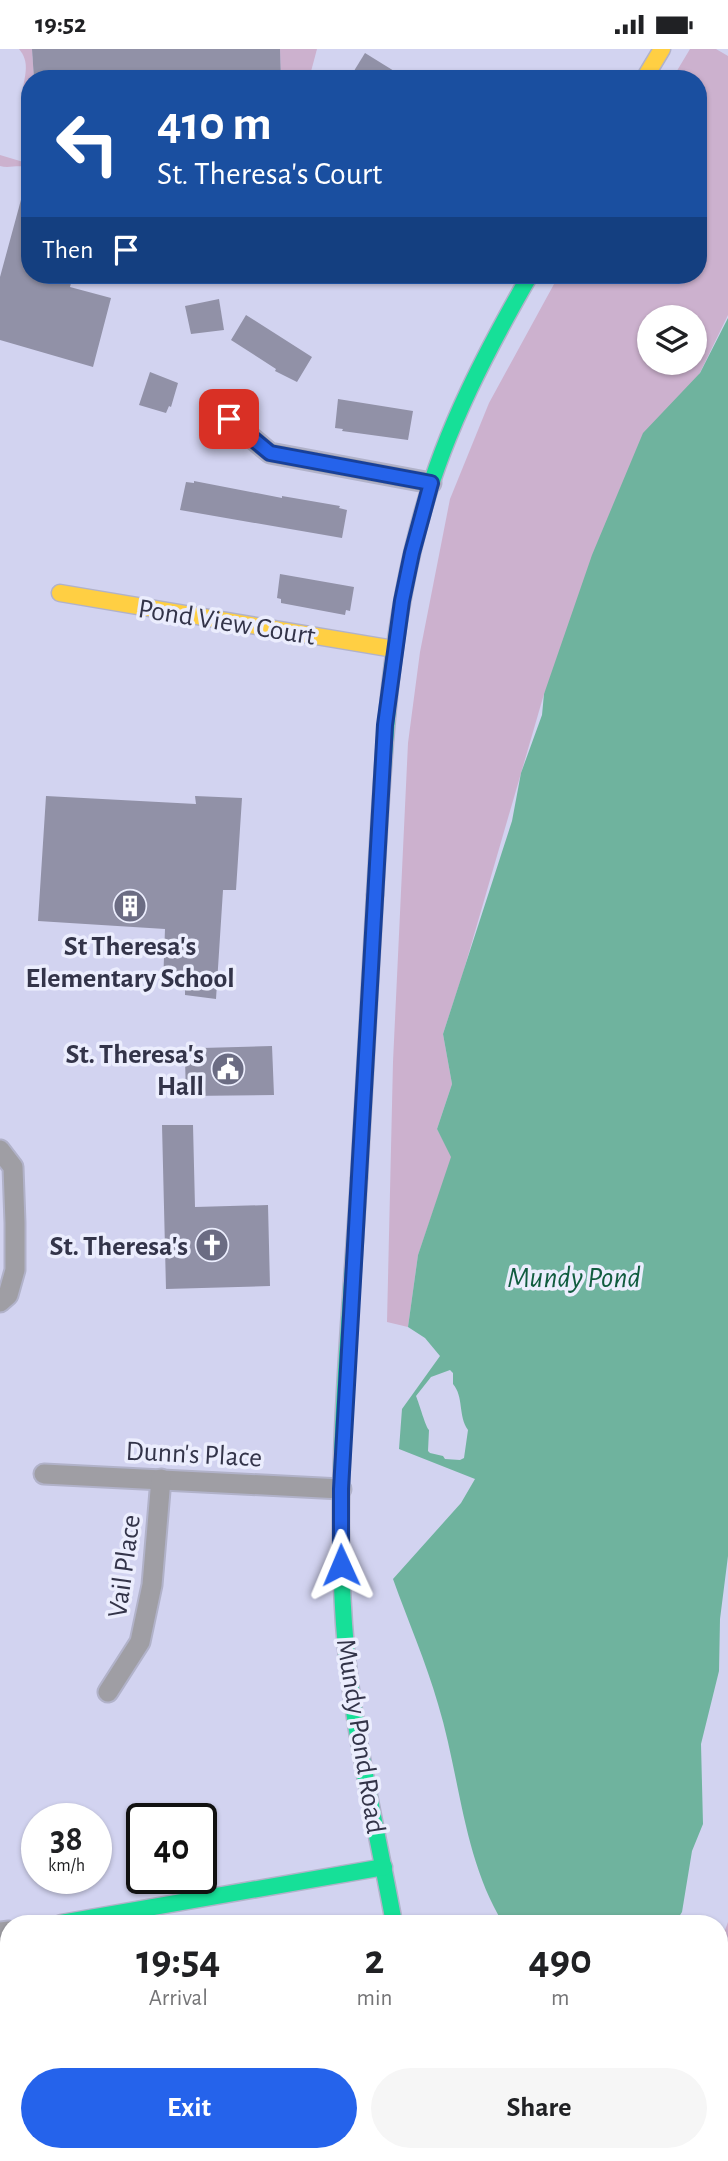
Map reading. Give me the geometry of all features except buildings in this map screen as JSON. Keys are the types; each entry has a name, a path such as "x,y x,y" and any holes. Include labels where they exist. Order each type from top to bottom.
{"street":[{"path":"649,70 662,49"},
{"name":"Mundy Pond Road","path":"393,1915 349,1673 342,1609 341,1489 385,725 394,649 412,553 431,483 476,376 525,284"},
{"path":"229,419 270,453 431,483"},
{"name":"Pond View Court","path":"60,593 394,649"},
{"path":"0,1150 13,1167 15,1270 8,1295 0,1302"},
{"name":"Dunn's Place","path":"44,1475 341,1489"},
{"name":"Vail Place","path":"108,1692 140,1642 152,1585 161,1479"},
{"path":"112,1915 384,1867"}],"shaded area":[{"path":"19,49 32,49 33,70 26,70"},
{"path":"280,49 317,49 311,70 281,70"},
{"path":"690,49 716,49 728,56 728,315 707,358 707,305 637,305 637,375 699,375 544,694 443,1034 452,1084 437,1129 452,1157 418,1255 408,1327 387,1322 393,1062 408,743 420,652 450,499 489,403 554,284 707,284 707,70 677,70"},
{"path":"0,155 21,161 21,166 0,166"}],"water":[{"name":"Mundy Pond","path":"728,318 728,1556 720,1619 719,1671 701,1744 703,1824 692,1851 680,1915 499,1915 479,1871 438,1704 393,1579 461,1503 475,1479 399,1449 402,1409 440,1356 425,1338 408,1327 418,1255 451,1157 437,1129 452,1084 443,1034 512,821 521,773 542,715 544,694 592,555 643,433 698,375 707,375 707,359","holes":["450,1370 468,1430 464,1458 460,1460 445,1459 428,1451 429,1430 416,1396 431,1377"]}],"traffic: fast":[{"path":"375,895 388,701 401,606 411,558 443,450 483,361 525,284"},
{"path":"359,1178 344,1401 341,1569 352,1699 392,1915"},
{"path":"107,1915 384,1867"}],"traffic: slow":[{"path":"649,70 662,49"},
{"path":"60,593 394,649"}],"traffic: jam":[{"path":"359,1178 375,895"}],"place":[{"name":"St Theresa's Elementary School","path":"130,906"},
{"name":"St. Theresa's Hall","path":"228,1069"},
{"name":"St. Theresa's","path":"212,1245"}],"route":[{"path":"229,419 270,453 431,483 402,601 385,725 341,1489 341,1565"}]}
